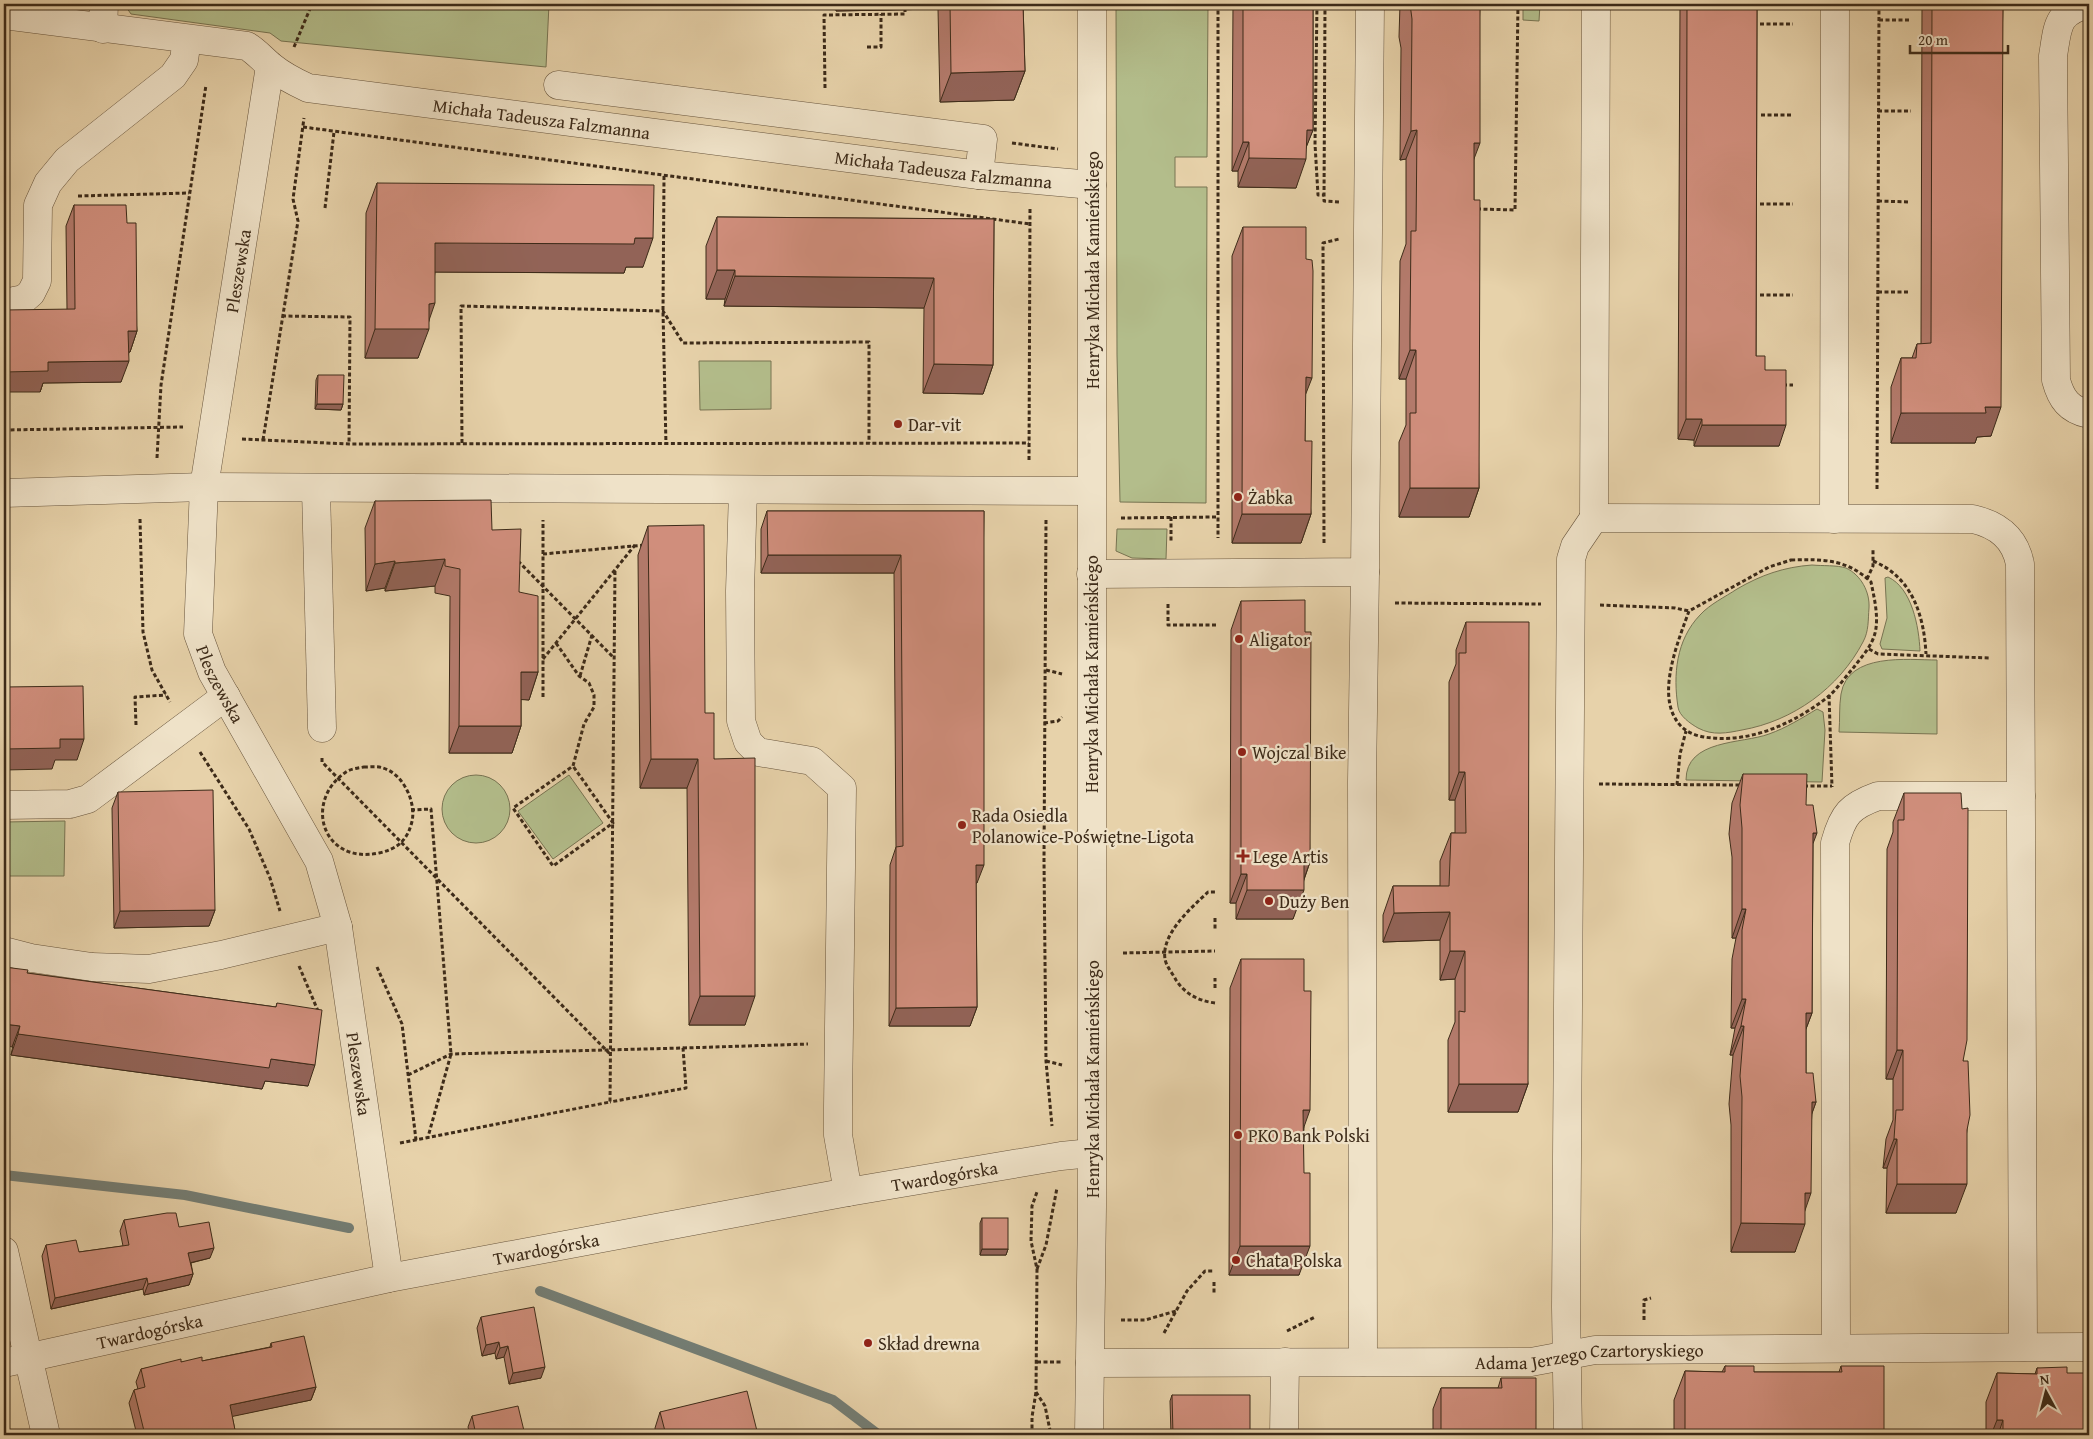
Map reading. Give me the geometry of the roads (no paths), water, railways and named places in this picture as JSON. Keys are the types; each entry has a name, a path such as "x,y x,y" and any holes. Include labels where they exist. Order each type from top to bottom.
{"street":[{"name":"Henryka Michała Kamieńskiego","path":"1089,1435 1092,4"},
{"path":"1363,1362 1362,782 1370,4"},
{"path":"1568,1435 1566,1357 1570,604 1571,559 1575,546 1594,518 1596,4"},
{"path":"1834,519 1835,4"},
{"path":"2088,4 2070,9 2058,26 2053,56 2056,380 2060,395 2071,408 2089,414"},
{"name":"Michała Tadeusza Falzmanna","path":"4,15 103,16 200,41 247,46 259,53 270,66 287,78 308,88 979,175 1092,185"},
{"path":"4,303 24,299 31,293 37,281 38,205 48,183 67,160 173,76 200,41"},
{"name":"Pleszewska","path":"270,66 204,487 198,634 212,672 319,861 338,927 389,1278"},
{"path":"558,85 983,139 979,175"},
{"path":"4,493 204,487 1091,491"},
{"path":"316,489 322,728"},
{"path":"743,490 740,590 741,721 748,742 758,752 812,761 842,788 838,1135 848,1192"},
{"path":"1594,518 1973,520 1999,529 2015,546 2020,564 2023,1347"},
{"path":"1091,574 1365,572"},
{"path":"4,805 70,804 88,799 226,696"},
{"path":"1836,1347 1835,843 1844,818 1857,804 1878,796 2021,796"},
{"path":"4,951 31,958 92,967 149,969 338,927"},
{"name":"Twardogórska","path":"15,1360 389,1278 848,1192 1057,1143 1091,1153"},
{"path":"4,1251 15,1360 46,1435"},
{"name":"Adama Jerzego Czartoryskiego","path":"1090,1363 1531,1362 1566,1357 1595,1350 1836,1347 2089,1347"},
{"path":"1284,1435 1285,1362"}],"waterway":[{"path":"4,1175 185,1195 349,1228"},
{"path":"540,1291 833,1400 879,1435"}],"place":[{"name":"Dar-vit","path":"898,424"},
{"name":"Żabka","path":"1238,497"},
{"name":"Aligator","path":"1239,639"},
{"name":"Wojczal Bike","path":"1242,752"},
{"name":"Rada Osiedla Polanowice-Poświętne-Ligota","path":"962,825"},
{"name":"Lege Artis","path":"1243,856"},
{"name":"Duży Ben","path":"1269,901"},
{"name":"PKO Bank Polski","path":"1238,1135"},
{"name":"Chata Polska","path":"1236,1260"},
{"name":"Skład drewna","path":"868,1343"}]}
